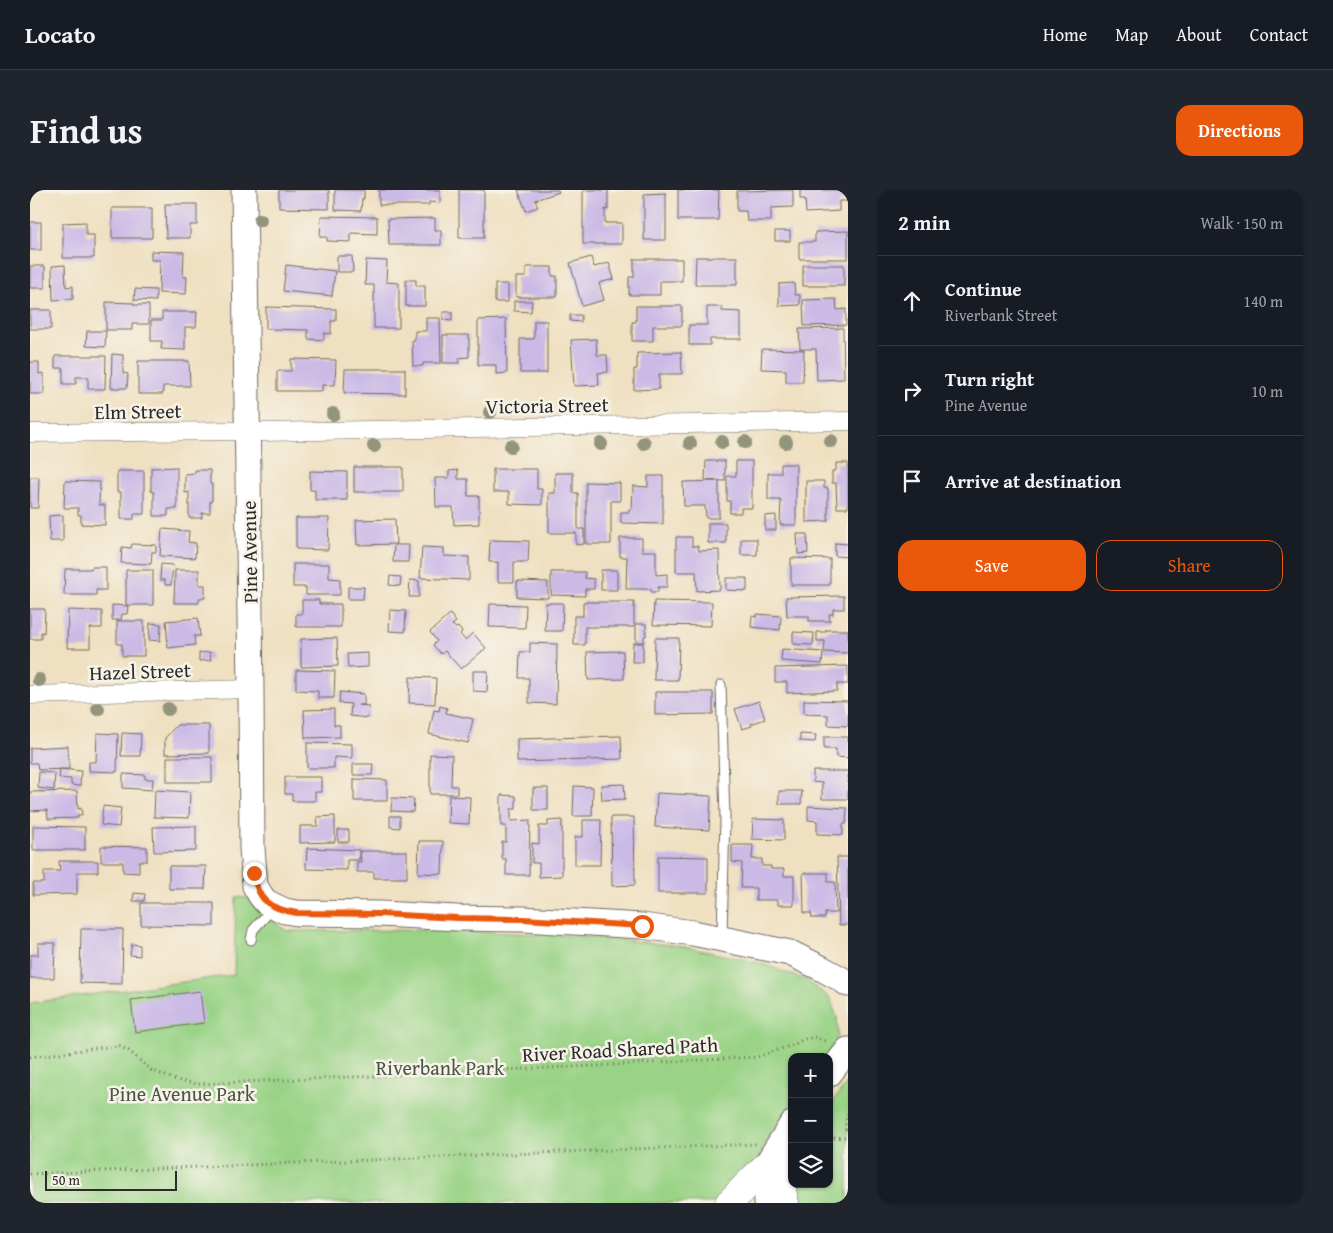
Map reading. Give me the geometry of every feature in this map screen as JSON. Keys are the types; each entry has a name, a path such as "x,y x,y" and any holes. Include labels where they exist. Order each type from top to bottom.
{"highway":[{"path":"784,1203 780,1170 788,1136"},
{"path":"729,1203 765,1167"}],"street":[{"name":"Pine Avenue","path":"244,190 252,848 255,886 266,902 274,906"},
{"name":"Victoria Street","path":"247,432 848,421"},
{"name":"Elm Street","path":"30,433 247,432"},
{"name":"Hazel Street","path":"30,695 251,689"},
{"path":"274,906 285,911 297,913 523,919 642,926 722,939 790,953 827,971 848,984"},
{"path":"743,1203 788,1133"},
{"path":"766,1203 788,1135"}],"lane":[{"path":"721,685 725,818 722,939"},
{"path":"251,940 253,930 274,906"}],"path":[{"name":"River Road Shared Path","path":"30,1058 120,1046 129,1051 151,1070 176,1080 198,1084 757,1057 814,1037 829,1043 840,1060"},
{"path":"848,1114 846,1123 846,1132 848,1132"},
{"path":"833,1138 848,1137"},
{"path":"30,1174 751,1144"}],"green space":[{"name":"Riverbank Park","path":"236,897 248,898 260,913 287,931 424,930 604,938 680,946 757,962 806,980 830,998 837,1018 838,1036 829,1053 788,1053 788,1109 771,1133 751,1173 721,1203 30,1203 30,1003 234,975"},
{"path":"848,1082 848,1203 802,1203 798,1198 797,1188 833,1188 833,1101"}],"building":[{"path":"279,190 329,190 329,209 279,208"},
{"path":"335,190 364,190 361,211 335,210"},
{"path":"379,190 440,190 440,203 429,202 429,205 379,205"},
{"path":"459,190 484,190 484,238 459,238"},
{"path":"518,190 558,190 559,192 535,200 538,207 526,211"},
{"path":"583,190 608,190 608,210 605,209 605,223 622,223 622,244 583,244"},
{"path":"678,190 719,190 718,220 678,220"},
{"path":"793,190 793,207 771,208 771,221 747,221 746,211 737,211 737,191"},
{"path":"800,190 848,190 848,201 839,201 839,211 806,213 805,199 800,199"},
{"path":"666,193 666,240 644,240 644,194"},
{"path":"165,204 197,204 197,225 190,225 190,238 166,238"},
{"path":"112,208 152,208 152,238 112,238"},
{"path":"321,216 377,217 377,234 351,233 351,242 327,241 327,237 320,237"},
{"path":"435,218 435,230 441,230 441,245 389,245 388,219"},
{"path":"30,222 41,222 41,250 30,250"},
{"path":"86,222 86,235 94,235 94,258 63,258 63,223"},
{"path":"775,231 790,231 790,241 775,241"},
{"path":"848,231 848,259 799,259 799,242 815,242 815,232"},
{"path":"151,251 184,252 183,277 187,277 186,294 159,293 160,260 151,260"},
{"path":"337,256 352,256 353,272 337,272"},
{"path":"591,257 594,267 609,263 614,279 599,283 604,300 582,306 570,263"},
{"path":"696,257 737,257 737,285 695,285"},
{"path":"634,259 682,259 682,281 660,281 660,295 629,295 629,277 634,277"},
{"path":"366,260 387,261 386,282 399,283 399,328 374,328 374,285 365,285"},
{"path":"65,265 66,287 73,286 73,299 53,300 52,266"},
{"path":"286,265 335,271 332,296 283,291"},
{"path":"803,265 844,265 844,286 803,286"},
{"path":"30,266 45,266 45,288 30,288"},
{"path":"526,267 552,267 552,276 557,276 557,297 516,297 516,277 526,277"},
{"path":"406,280 416,280 416,286 425,286 425,306 406,306"},
{"path":"794,283 795,295 800,295 800,305 779,306 779,284"},
{"path":"495,284 508,284 508,302 495,302"},
{"path":"135,289 156,290 156,301 134,300"},
{"path":"836,299 837,310 846,309 846,325 804,326 803,300"},
{"path":"514,301 532,301 531,312 514,311"},
{"path":"106,302 149,305 149,324 132,324 132,330 106,330"},
{"path":"636,306 682,306 682,326 653,326 653,341 632,341 632,322 636,322"},
{"path":"266,307 336,309 336,321 331,321 331,334 324,333 324,340 308,339 308,330 266,329"},
{"path":"707,307 722,307 722,311 741,312 741,339 710,339 710,345 689,345 689,325 707,325"},
{"path":"30,310 51,310 51,329 30,329"},
{"path":"162,312 197,312 196,327 185,327 185,350 161,349 162,341 151,341 151,320 162,320"},
{"path":"443,312 452,312 452,321 443,320"},
{"path":"570,315 581,315 581,322 570,321"},
{"path":"426,318 440,318 441,363 423,363 423,366 413,366 412,340 415,340 415,331 426,331"},
{"path":"506,319 507,373 496,374 496,365 478,365 478,320"},
{"path":"534,321 547,321 547,373 520,373 520,339 534,339"},
{"path":"843,328 844,379 817,380 816,349 800,349 799,329"},
{"path":"87,331 106,331 105,347 86,346"},
{"path":"443,335 469,335 469,357 459,358 459,363 443,363"},
{"path":"596,339 597,355 607,355 608,372 598,373 599,385 574,386 571,340"},
{"path":"762,349 804,350 803,382 786,382 786,370 761,369"},
{"path":"681,352 682,374 659,374 659,389 634,390 634,369 637,369 637,353"},
{"path":"112,354 123,355 123,373 128,374 127,388 111,388"},
{"path":"55,356 106,356 105,389 88,389 88,377 76,377 76,384 63,384 63,368 55,368"},
{"path":"291,359 336,360 335,385 322,385 322,391 277,391 277,371 291,371"},
{"path":"138,361 189,361 190,386 163,386 163,394 138,394"},
{"path":"30,362 39,362 39,374 44,373 44,394 30,394"},
{"path":"345,369 405,369 405,394 344,393"},
{"path":"706,461 725,461 725,481 705,480"},
{"path":"736,461 752,461 752,508 741,508 741,513 730,513 730,501 727,501 727,476 736,476"},
{"path":"836,463 848,463 848,508 837,508 836,483 832,483 832,471 836,471"},
{"path":"781,464 796,464 796,525 780,525 781,500 768,500 768,473 781,473"},
{"path":"177,467 177,509 168,509 168,516 154,516 151,468"},
{"path":"354,467 403,467 403,492 354,492"},
{"path":"493,469 537,469 537,489 542,489 542,505 509,504 509,492 493,492"},
{"path":"195,470 210,470 212,501 210,501 210,513 202,513 202,518 189,518 189,492 185,493 185,474 195,473"},
{"path":"458,470 458,479 468,479 468,496 479,496 479,524 454,525 453,507 436,507 435,478 449,478 449,471"},
{"path":"117,471 144,471 144,514 134,514 134,519 121,519 121,492 117,492"},
{"path":"310,471 347,472 347,500 315,500 315,490 310,490"},
{"path":"555,473 573,473 573,493 578,493 578,529 584,529 584,544 576,545 576,533 549,533 549,493 555,493"},
{"path":"648,476 663,476 663,524 621,523 621,512 629,512 629,509 632,509 633,486 648,487"},
{"path":"30,477 39,477 38,508 30,508"},
{"path":"65,481 100,482 99,505 105,505 105,525 81,524 81,515 78,515 78,508 64,508"},
{"path":"719,481 719,518 706,518 705,506 684,506 683,482"},
{"path":"806,481 824,481 824,488 828,488 828,521 806,522"},
{"path":"586,482 620,483 620,501 611,501 611,544 586,544"},
{"path":"63,515 63,541 50,541 49,516"},
{"path":"776,515 776,530 765,530 765,516"},
{"path":"296,518 329,518 328,550 296,549"},
{"path":"395,519 396,544 357,545 356,520"},
{"path":"708,523 726,523 726,543 708,543"},
{"path":"162,529 189,531 188,542 196,543 195,558 160,556"},
{"path":"797,534 807,534 808,553 798,554"},
{"path":"676,537 692,537 692,546 698,546 699,551 719,550 720,590 697,591 696,572 676,572"},
{"path":"620,538 642,538 642,551 656,551 656,575 667,574 667,587 658,587 658,592 651,592 651,589 626,589 627,557 620,557"},
{"path":"741,539 757,539 757,555 741,555"},
{"path":"490,540 529,541 528,562 514,562 514,582 498,582 498,562 489,562"},
{"path":"835,543 848,544 848,557 835,556"},
{"path":"132,544 156,545 156,552 152,552 151,564 121,563 122,547 131,548"},
{"path":"394,545 409,545 408,562 393,562"},
{"path":"422,547 444,548 444,556 469,557 469,580 420,578"},
{"path":"791,558 830,559 830,585 791,585"},
{"path":"161,564 173,565 171,585 165,585 165,580 160,580"},
{"path":"293,564 329,564 329,578 340,579 340,595 306,595 306,587 293,587"},
{"path":"92,567 106,567 106,590 96,590 96,595 64,595 65,569 91,569"},
{"path":"126,570 153,570 153,605 126,605"},
{"path":"175,570 199,570 199,585 205,585 205,598 199,598 199,603 174,603"},
{"path":"601,570 617,570 617,590 601,590"},
{"path":"551,572 585,572 585,578 594,579 594,589 585,589 585,596 551,595"},
{"path":"390,576 401,577 400,586 389,585"},
{"path":"726,578 747,578 747,591 726,590"},
{"path":"410,580 419,581 419,597 409,597"},
{"path":"517,581 548,582 548,598 517,597"},
{"path":"348,587 364,587 363,599 348,599"},
{"path":"844,596 844,609 833,609 833,614 829,614 830,621 809,621 809,616 787,616 786,597"},
{"path":"302,600 319,600 319,604 341,604 341,627 296,627 296,614 302,614"},
{"path":"654,601 712,602 711,626 653,625"},
{"path":"583,602 634,602 634,627 585,627 585,645 574,645 574,616 583,616"},
{"path":"546,603 563,603 562,631 545,631"},
{"path":"490,604 526,605 525,628 489,627"},
{"path":"112,605 128,606 127,614 122,614 121,620 112,620"},
{"path":"30,609 45,609 44,633 41,632 41,639 30,639"},
{"path":"68,610 102,611 102,628 90,628 90,648 67,648"},
{"path":"390,610 406,611 405,632 389,631"},
{"path":"450,614 456,622 452,625 456,628 458,627 462,632 460,634 465,640 473,633 486,648 461,669 445,651 441,654 433,645 437,641 430,632"},
{"path":"757,614 781,616 780,630 751,627 752,616 757,617"},
{"path":"198,618 200,636 194,636 195,645 168,648 166,621"},
{"path":"117,621 144,621 144,656 122,656 122,644 117,644"},
{"path":"150,623 161,624 160,641 149,640"},
{"path":"636,624 646,624 644,642 636,642"},
{"path":"826,630 848,630 848,653 824,652 825,641 817,641 817,632 826,632"},
{"path":"793,632 814,633 813,645 793,644"},
{"path":"337,638 338,666 301,667 301,639"},
{"path":"655,638 679,638 678,680 654,680"},
{"path":"530,643 557,644 556,704 529,703 529,678 519,678 520,652 530,652"},
{"path":"633,643 643,643 643,662 632,662"},
{"path":"782,649 823,652 822,664 781,661"},
{"path":"623,651 624,679 588,680 587,652"},
{"path":"210,652 211,660 199,661 199,653"},
{"path":"368,653 368,667 348,668 347,654"},
{"path":"848,666 848,684 837,684 837,691 787,693 787,682 775,682 775,668"},
{"path":"296,670 335,671 334,698 318,698 318,691 296,690"},
{"path":"473,671 488,671 487,692 473,691"},
{"path":"410,677 436,678 435,704 409,703"},
{"path":"340,692 364,694 364,705 358,705 369,706 368,718 350,716 351,704 339,703"},
{"path":"655,692 713,692 713,714 655,715"},
{"path":"804,700 848,701 848,726 828,725 828,715 804,714"},
{"path":"759,701 765,719 742,729 735,709"},
{"path":"440,706 447,708 446,713 473,719 468,743 429,734 434,710 439,711"},
{"path":"334,709 334,725 340,725 340,737 305,738 304,710"},
{"path":"177,725 209,725 209,753 165,754 165,738"},
{"path":"97,733 118,734 117,772 89,771 89,762 96,762"},
{"path":"122,733 141,734 140,756 121,756"},
{"path":"800,734 816,735 815,742 800,741"},
{"path":"621,736 622,759 517,762 517,739"},
{"path":"824,737 848,737 848,758 836,757 836,749 824,749"},
{"path":"307,743 352,744 352,758 334,757 334,768 307,768"},
{"path":"68,746 69,769 38,770 37,763 30,763 30,748"},
{"path":"430,754 452,755 451,786 457,786 457,794 430,794"},
{"path":"167,757 212,757 212,782 167,782"},
{"path":"353,764 373,764 372,775 353,775"},
{"path":"60,769 81,771 80,786 71,785 71,779 59,778"},
{"path":"813,771 848,771 848,799 822,799 822,783 813,782"},
{"path":"39,772 55,773 54,790 38,788"},
{"path":"123,774 145,775 145,779 153,779 152,790 123,788"},
{"path":"285,777 321,777 321,792 315,792 315,801 292,801 292,794 285,794"},
{"path":"354,779 387,780 387,801 354,801"},
{"path":"624,784 625,799 602,800 601,785"},
{"path":"574,786 593,787 592,816 573,816"},
{"path":"533,788 548,788 548,810 533,810"},
{"path":"155,790 190,792 189,818 154,817"},
{"path":"77,791 78,809 81,808 82,815 78,815 78,818 48,819 47,810 30,811 30,792"},
{"path":"779,791 802,791 801,804 779,804"},
{"path":"657,793 711,796 709,830 655,827"},
{"path":"501,795 516,796 516,809 511,809 511,821 530,820 529,875 506,875 506,859 502,859 502,842 506,842 506,826 501,826"},
{"path":"449,796 470,797 469,824 448,823"},
{"path":"392,798 414,799 413,812 391,811"},
{"path":"103,806 121,808 119,827 101,825"},
{"path":"808,806 847,808 846,824 843,824 843,835 817,834 817,821 808,820"},
{"path":"335,816 335,842 300,843 300,826 318,826 317,817"},
{"path":"390,816 400,816 400,828 390,827"},
{"path":"611,817 634,817 635,885 612,886"},
{"path":"753,819 784,820 784,840 752,839"},
{"path":"562,820 562,876 539,877 539,863 532,863 532,843 539,844 539,826 548,826 548,821"},
{"path":"583,820 601,820 600,865 575,865 575,837 583,837"},
{"path":"33,826 85,827 85,850 33,850"},
{"path":"196,826 196,851 154,852 153,827"},
{"path":"338,830 349,830 349,842 338,842"},
{"path":"419,841 443,841 442,874 418,873"},
{"path":"732,845 753,845 752,859 762,859 762,866 771,866 771,869 784,869 784,876 794,876 794,905 778,905 778,900 756,900 756,888 741,888 742,863 732,862"},
{"path":"101,846 147,847 147,861 139,861 139,873 123,872 123,862 101,862"},
{"path":"307,848 359,850 359,860 347,860 347,870 306,869"},
{"path":"360,851 407,851 407,878 374,878 374,872 357,872 357,862 361,862"},
{"path":"658,856 708,857 708,893 658,893"},
{"path":"837,857 848,857 848,925 839,925"},
{"path":"59,861 98,861 98,872 77,872 77,894 33,895 33,883 44,883 44,871 60,871"},
{"path":"169,866 206,866 205,889 169,889"},
{"path":"803,873 828,873 828,882 835,882 836,913 825,913 825,918 812,918 811,913 804,913"},
{"path":"134,893 145,894 144,901 133,901"},
{"path":"141,903 214,903 214,926 141,925"},
{"path":"81,929 123,929 122,984 80,983"},
{"path":"38,943 55,943 54,978 30,978 30,955 38,955"},
{"path":"132,944 140,945 140,956 130,955"},
{"path":"200,991 204,1023 135,1032 131,1000"}],"route":[{"path":"254,873 255,886 266,902 285,911 297,913 523,919 642,926"}],"park label":[{"name":"Pine Avenue Park","path":"182,1093"}]}
